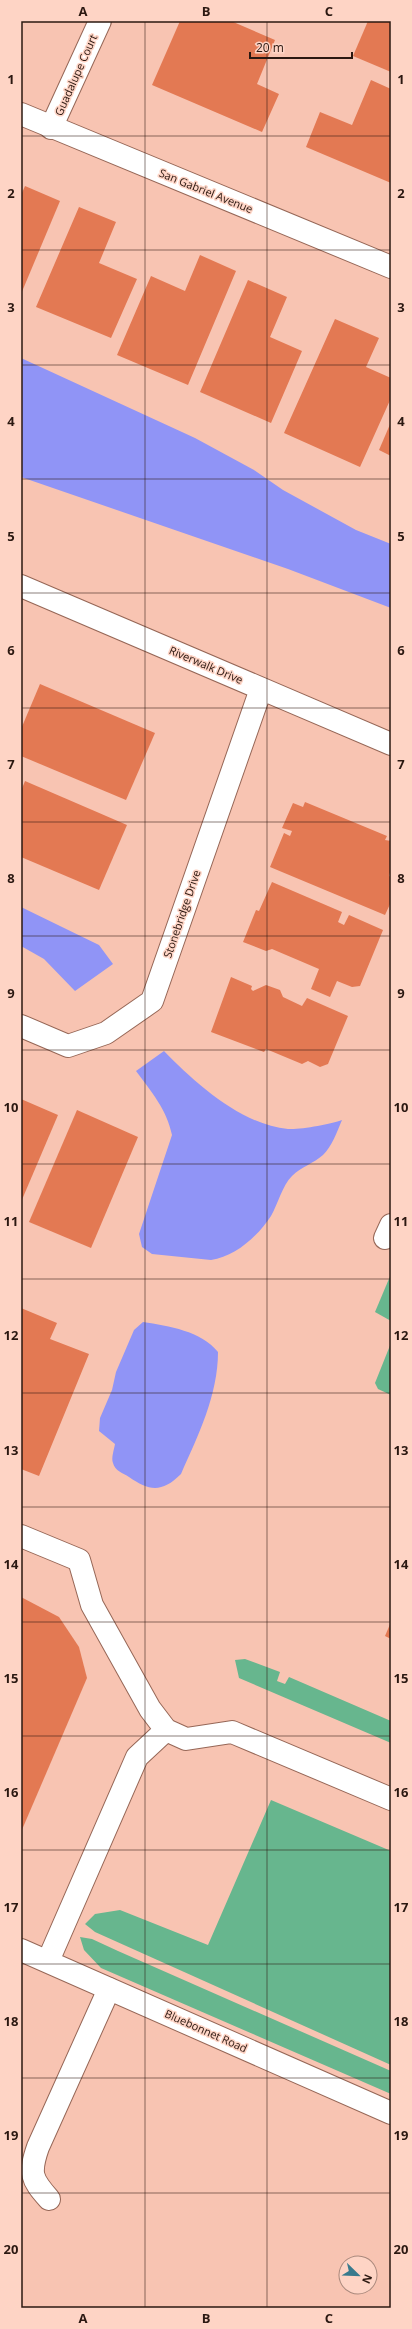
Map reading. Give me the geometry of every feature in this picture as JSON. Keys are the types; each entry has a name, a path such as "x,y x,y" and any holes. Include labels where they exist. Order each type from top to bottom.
{"street":[{"name":"Guadalupe Court","path":"51,128 100,21"},
{"name":"San Gabriel Avenue","path":"21,114 51,128 391,267"},
{"name":"Riverwalk Drive","path":"21,586 391,744"},
{"name":"Stonebridge Drive","path":"21,1026 68,1046 106,1033 152,1001 261,689"},
{"path":"21,1536 79,1560 92,1605 150,1709 166,1730 186,1739 232,1732 391,1799"},
{"path":"48,1961 137,1757 166,1730"},
{"name":"Bluebonnet Road","path":"21,1950 391,2113"},
{"path":"49,2199 35,2184 31,2166 38,2147 109,1988"}],"green space":[{"path":"391,1274 391,1321 375,1312"},
{"path":"391,1343 391,1395 378,1389 375,1383"},
{"path":"245,1659 280,1672 277,1681 285,1684 289,1677 391,1721 391,1743 239,1678 235,1660"},
{"path":"271,1800 391,1851 391,2065 95,1932 85,1924 95,1914 120,1910 208,1945"},
{"path":"80,1937 92,1939 391,2071 391,2094 101,1968 84,1950"}],"water":[{"path":"21,358 195,438 254,470 283,490 356,530 391,544 391,608 288,569 21,477"},
{"path":"21,907 99,945 113,964 75,991 44,959 21,946"},
{"path":"164,1051 205,1089 237,1111 254,1120 271,1126 288,1129 300,1129 342,1120 332,1143 323,1155 299,1170 289,1180 274,1211 260,1231 237,1250 220,1258 211,1260 152,1254 142,1247 139,1234 172,1135 166,1117 153,1093 136,1071"},
{"path":"143,1322 163,1325 194,1334 211,1345 218,1352 215,1384 211,1399 200,1430 181,1474 168,1484 155,1488 136,1482 117,1470 112,1461 115,1444 99,1431 100,1418 112,1390 116,1372 134,1330"}],"building":[{"path":"180,21 231,21 275,40 257,84 279,94 262,132 152,85"},
{"path":"368,21 391,21 391,72 353,56"},
{"path":"371,80 391,89 391,183 306,147 320,112 352,125"},
{"path":"25,186 60,201 21,294 21,195"},
{"path":"79,207 116,222 99,263 137,279 111,338 36,307"},
{"path":"200,255 236,271 188,385 117,355 151,276 185,291"},
{"path":"248,280 287,297 270,337 302,351 271,423 200,392"},
{"path":"335,319 379,338 366,367 391,378 391,398 360,467 284,433"},
{"path":"391,422 391,456 379,450"},
{"path":"40,684 155,733 126,800 21,756 21,729"},
{"path":"25,781 127,825 99,890 21,857 21,791"},
{"path":"305,802 387,836 385,840 391,841 391,869 389,876 391,877 391,902 385,915 270,867 284,833 290,836 292,831 282,828 293,803 303,807"},
{"path":"272,882 342,912 338,922 344,925 349,915 383,930 360,986 352,987 337,981 330,997 311,989 319,969 272,949 266,951 243,942 256,910 259,911"},
{"path":"231,977 252,986 251,989 253,991 266,985 280,990 283,997 302,1006 307,998 348,1016 328,1064 320,1067 308,1061 302,1064 266,1049 264,1052 211,1032"},
{"path":"21,1099 58,1115 21,1202"},
{"path":"77,1110 138,1137 91,1248 29,1222"},
{"path":"21,1308 57,1323 50,1339 89,1354 39,1476 21,1469"},
{"path":"21,1597 59,1617 79,1647 87,1678 21,1832"},
{"path":"391,1622 391,1639 385,1636"}]}
